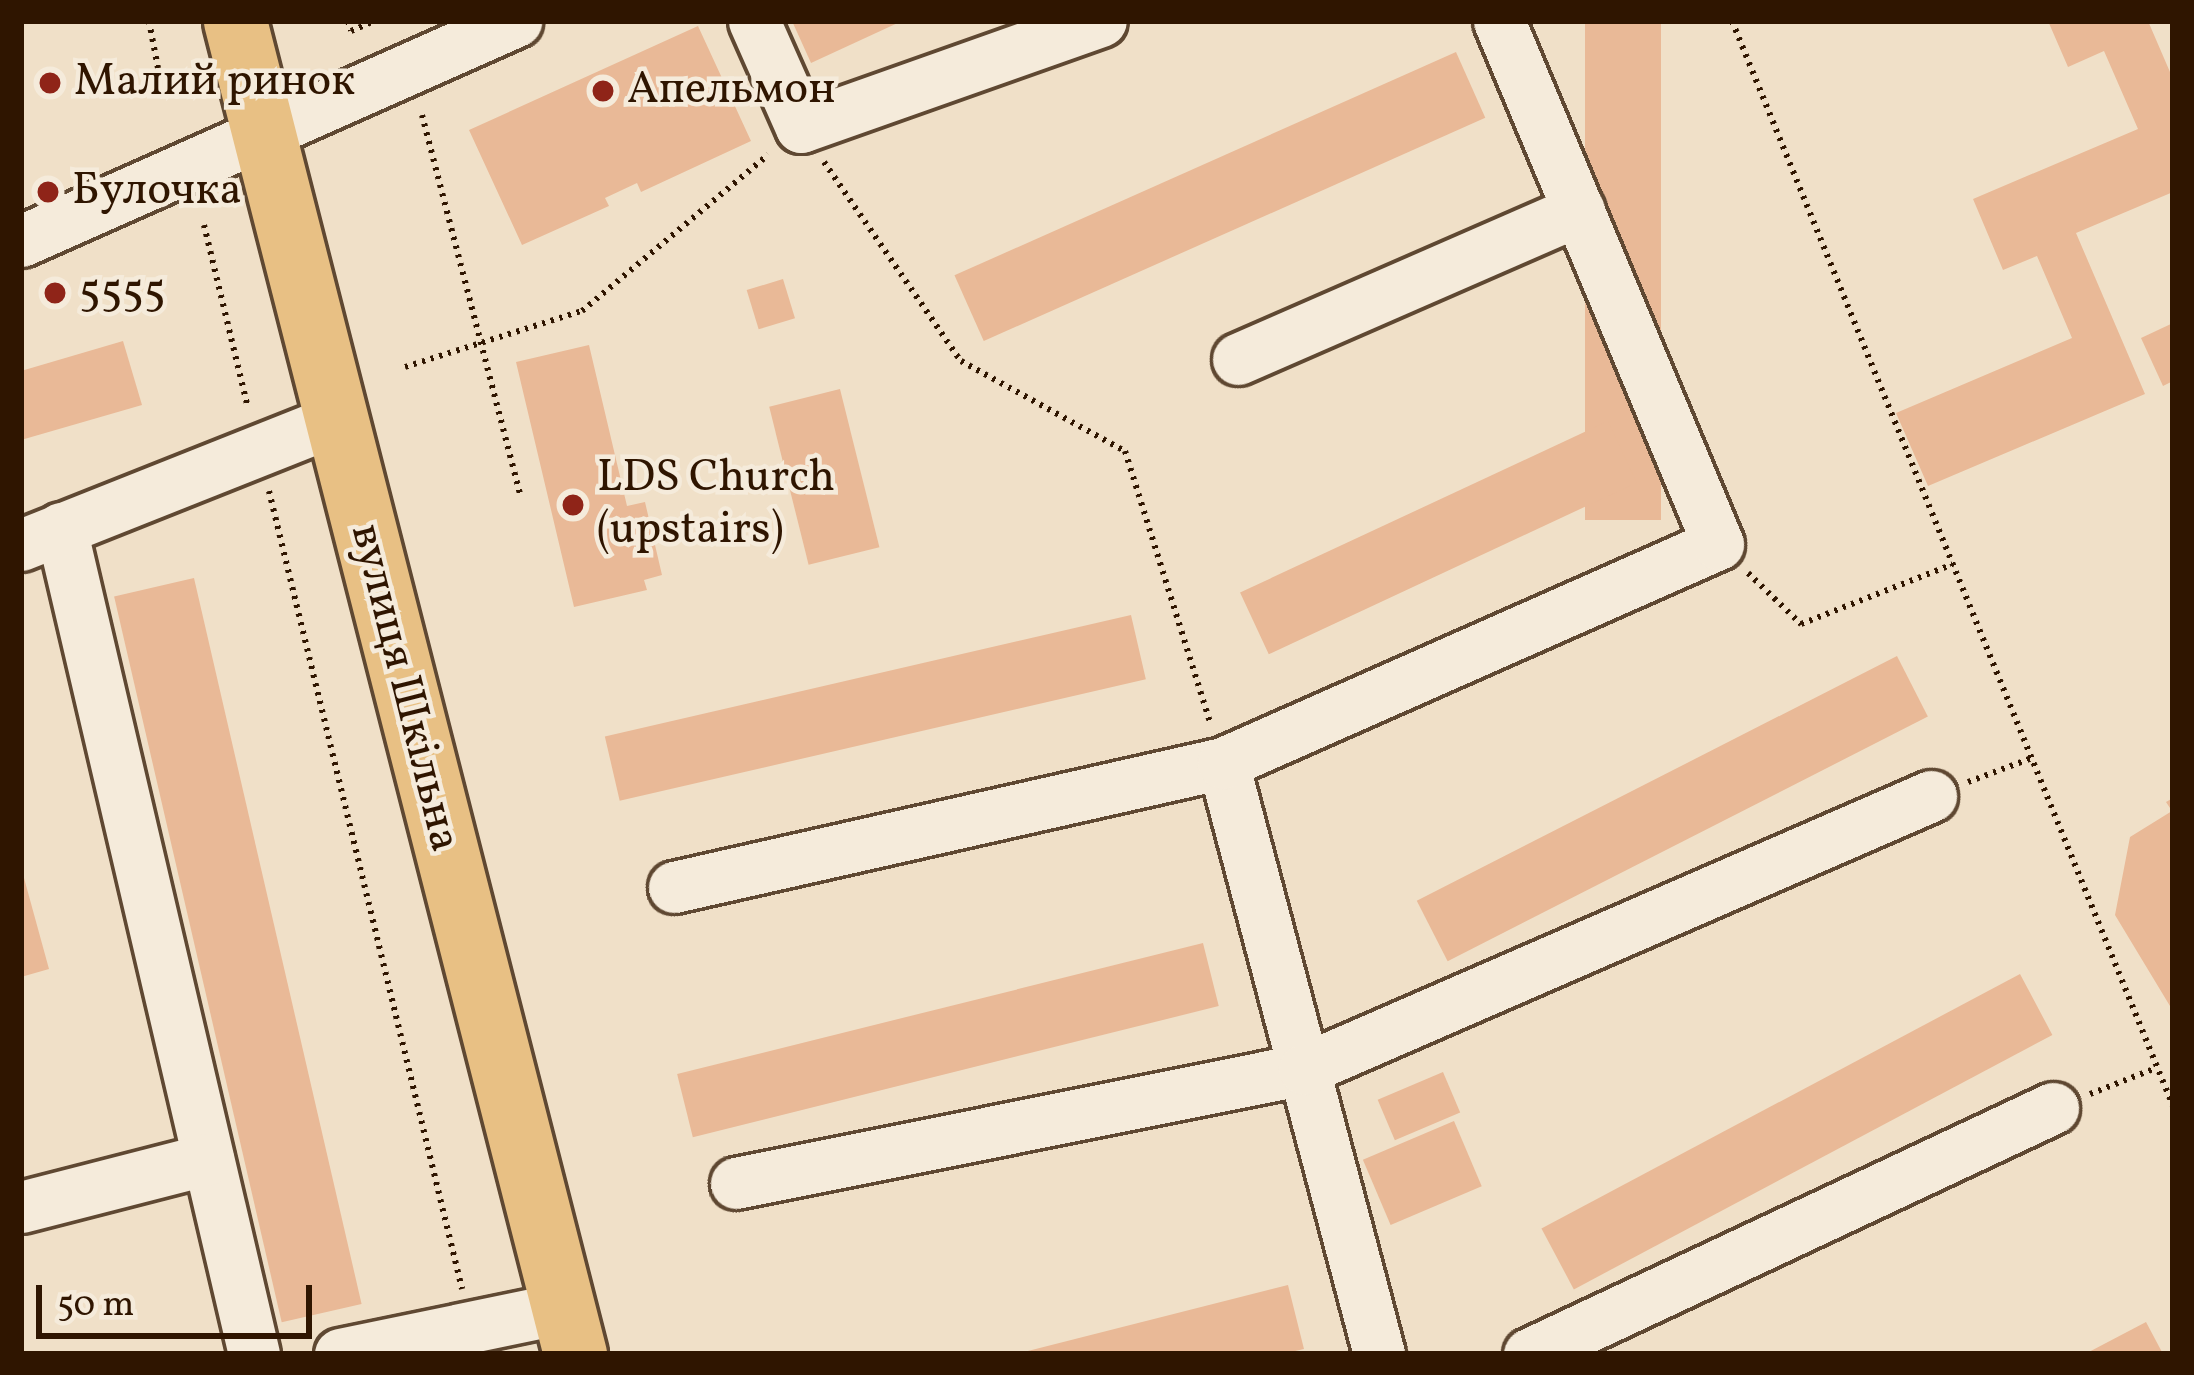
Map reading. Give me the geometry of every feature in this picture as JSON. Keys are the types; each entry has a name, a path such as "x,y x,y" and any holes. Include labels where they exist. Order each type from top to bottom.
{"main road":[{"name":"вулиця Шкільна","path":"235,21 569,1331"}],"street":[{"path":"21,242 516,21"},
{"path":"754,21 801,127 1102,21"},
{"path":"674,887 1223,763 1718,544 1499,21"},
{"path":"1238,359 1579,210"},
{"path":"254,1354 208,1159 41,537 335,420"},
{"path":"1223,763 1379,1354"},
{"path":"736,1183 1304,1069 1931,796"},
{"path":"1529,1354 2053,1108"},
{"path":"21,1207 208,1159"},
{"path":"340,1354 471,1327 569,1331"}],"path":[{"path":"149,21 158,68"},
{"path":"348,21 351,31 375,21"},
{"path":"1732,21 2173,1106"},
{"path":"422,115 520,494"},
{"path":"405,367 582,311 801,127 961,361 1124,451 1223,763"},
{"path":"204,225 471,1327"},
{"path":"1718,544 1801,624 1953,564"},
{"path":"1931,796 2032,758"},
{"path":"2053,1108 2157,1067"}],"building":[{"path":"792,21 902,21 811,63"},
{"path":"1585,21 1661,21 1661,520 1585,520"},
{"path":"2048,21 2148,21 2173,79 2173,192 2076,233 2145,394 1928,486 1896,413 2072,338 2037,256 2003,270 1973,199 2138,129 2104,51 2068,67"},
{"path":"698,26 751,141 641,192 637,183 605,198 609,206 522,245 469,130"},
{"path":"1456,52 1485,118 984,341 954,275"},
{"path":"783,279 795,318 759,329 747,290"},
{"path":"2173,323 2173,381 2163,386 2141,338"},
{"path":"123,341 142,405 21,440 21,371"},
{"path":"589,345 627,506 645,502 662,575 644,580 647,590 574,607 516,362"},
{"path":"840,389 879,547 809,565 769,407"},
{"path":"1608,421 1637,483 1269,654 1240,593"},
{"path":"194,578 362,1304 282,1322 114,596"},
{"path":"1131,615 1146,679 620,801 605,736"},
{"path":"1897,656 1928,717 1448,961 1417,901"},
{"path":"2173,798 2173,1011 2115,915 2130,837 2172,811 2166,802"},
{"path":"21,867 49,969 21,977"},
{"path":"1203,943 1219,1006 693,1137 677,1074"},
{"path":"2020,974 2052,1035 1574,1289 1541,1228"},
{"path":"1443,1072 1460,1113 1395,1140 1378,1100"},
{"path":"1454,1121 1482,1186 1391,1225 1363,1160"},
{"path":"1288,1285 1304,1349 1282,1354 1016,1354"},
{"path":"2146,1322 2163,1354 2085,1354"}],"place":[{"name":"Малий ринок","path":"50,83"},
{"name":"Апельмон","path":"603,91"},
{"name":"Булочка","path":"48,192"},
{"name":"5555","path":"55,293"},
{"name":"LDS Church (upstairs)","path":"573,505"}]}
